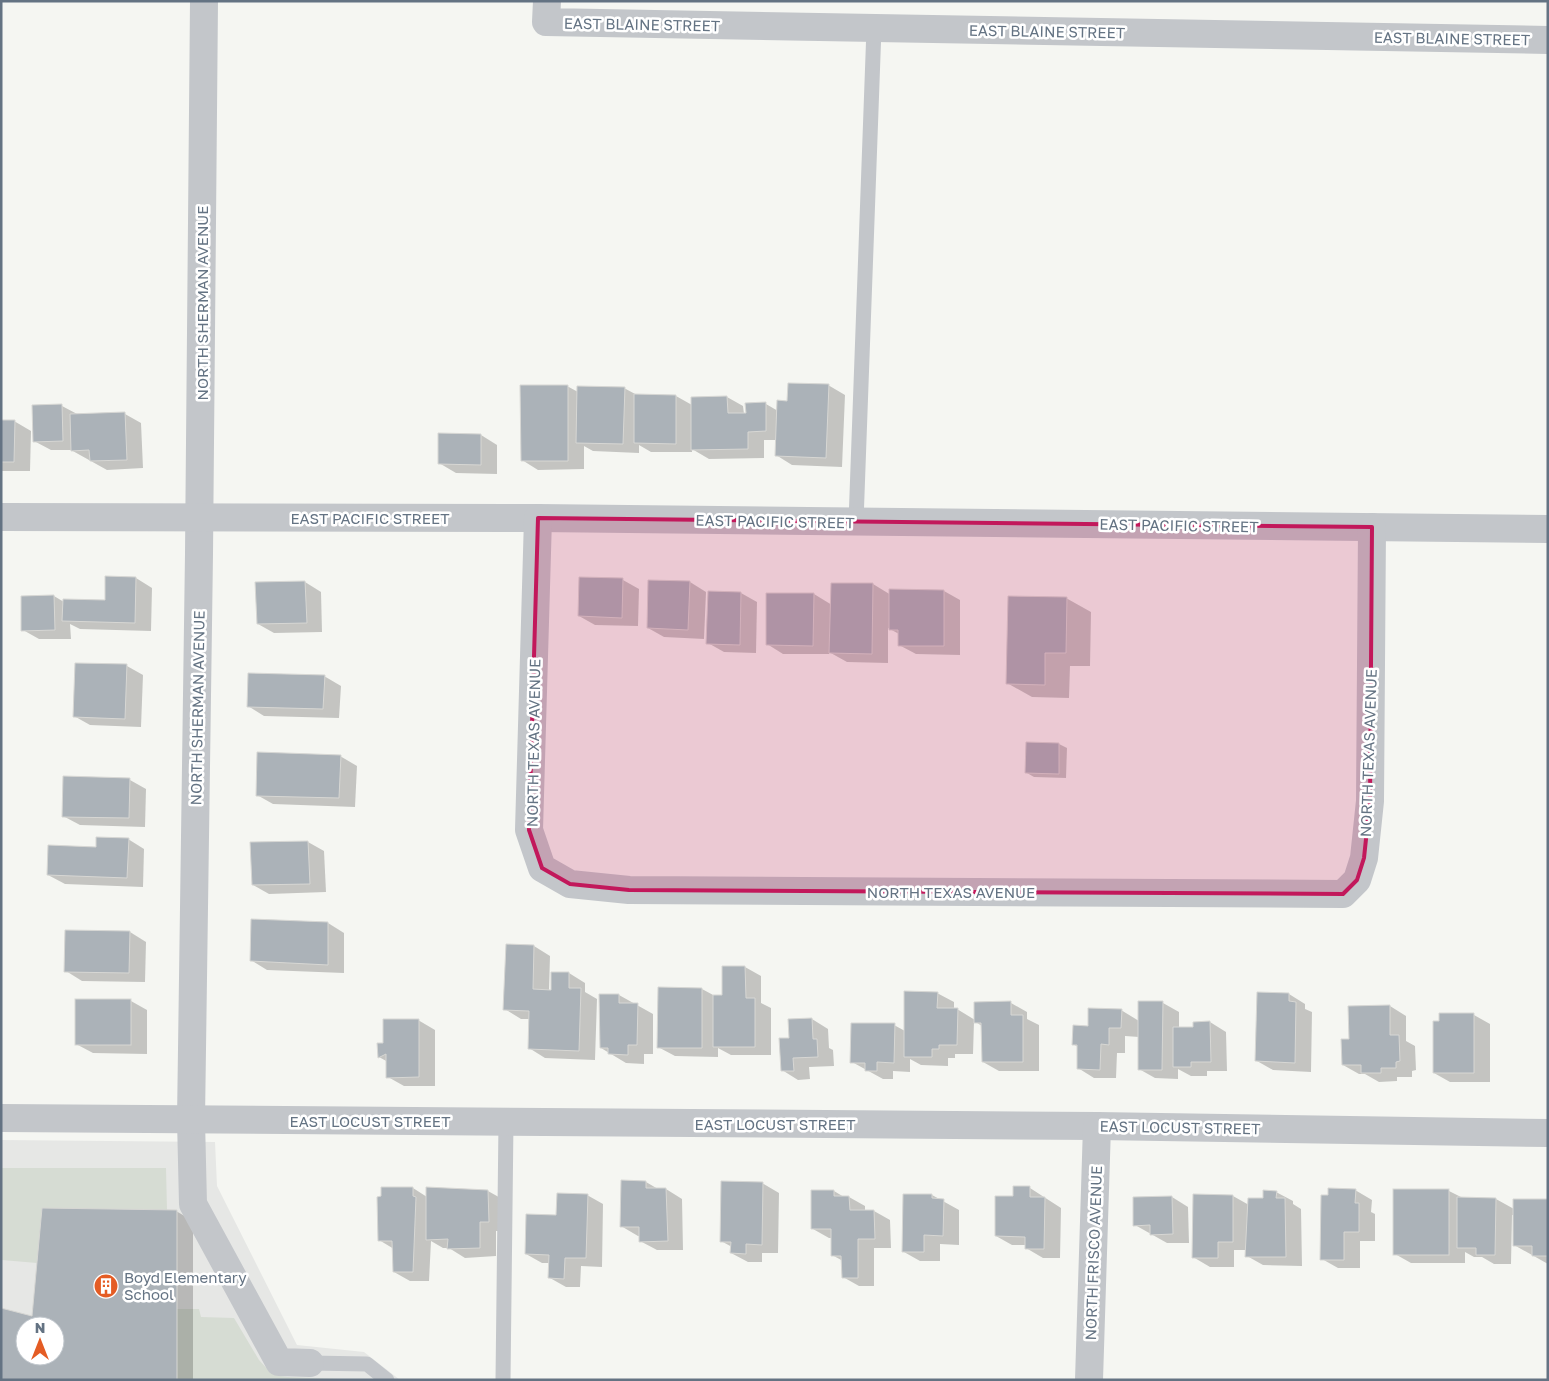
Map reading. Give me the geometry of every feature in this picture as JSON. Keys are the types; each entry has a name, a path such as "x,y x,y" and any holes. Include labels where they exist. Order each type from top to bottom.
{"street":[{"name":"NORTH SHERMAN AVENUE","path":"204,1 200,518 191,1120 193,1204 279,1362 310,1363"},
{"name":"EAST BLAINE STREET","path":"546,12 874,28 1548,40"},
{"name":"EAST PACIFIC STREET","path":"1,517 538,518 1548,529"},
{"name":"NORTH TEXAS AVENUE","path":"538,518 530,830 542,868 570,884 629,890 1343,894 1357,880 1364,858 1370,801 1372,527"},
{"name":"EAST LOCUST STREET","path":"1,1118 1096,1126 1548,1133"},
{"name":"NORTH FRISCO AVENUE","path":"1089,1380 1096,1126"}],"lane":[{"path":"856,522 874,28"},
{"path":"503,1380 506,1122"},
{"path":"310,1363 367,1364 387,1380"}],"highlighted area":[{"path":"538,518 1372,527 1370,801 1364,858 1357,880 1343,894 629,890 570,884 542,868 529,830"}],"shaded area":[{"path":"1,1140 215,1142 217,1186 297,1345 364,1352 400,1380 1,1380"},
{"path":"1,1168 166,1168 167,1210 43,1208 37,1263 2,1260"},
{"path":"177,1309 199,1309 201,1317 234,1318 259,1360 270,1372 288,1377 363,1380 177,1380"}],"building":[{"path":"788,383 829,384 826,458 775,456 777,400 787,401"},
{"path":"520,385 568,385 568,461 521,461"},
{"path":"577,386 625,387 623,444 576,443"},
{"path":"634,394 676,395 676,444 634,443"},
{"path":"727,396 728,413 746,413 745,403 766,402 766,431 748,432 748,449 691,450 691,397"},
{"path":"62,404 63,441 33,442 32,405"},
{"path":"125,412 127,460 90,461 89,450 71,451 70,414"},
{"path":"1,420 15,420 14,462 1,462"},
{"path":"438,433 481,434 481,465 438,464"},
{"path":"105,576 136,577 135,623 62,621 63,599 105,600"},
{"path":"579,577 623,578 622,618 578,616"},
{"path":"648,580 690,581 688,630 647,628"},
{"path":"305,581 307,623 257,624 255,582"},
{"path":"831,583 873,583 872,654 829,653"},
{"path":"889,589 944,590 944,646 898,646 898,630 889,630"},
{"path":"708,591 741,592 740,645 706,644"},
{"path":"766,593 814,593 813,646 766,645"},
{"path":"54,595 55,630 21,631 21,596"},
{"path":"1008,596 1067,597 1066,653 1045,653 1045,685 1006,684"},
{"path":"75,663 127,664 125,719 73,717"},
{"path":"248,673 325,675 323,709 247,707"},
{"path":"1026,742 1059,743 1059,774 1025,773"},
{"path":"257,752 341,755 339,798 256,796"},
{"path":"63,776 130,778 129,818 62,817"},
{"path":"96,837 129,838 127,878 47,875 48,845 96,847"},
{"path":"308,841 310,884 252,885 250,842"},
{"path":"251,919 328,922 328,965 250,961"},
{"path":"65,930 130,931 129,973 64,972"},
{"path":"506,944 534,945 533,989 551,990 551,972 569,972 569,988 581,988 579,1051 528,1049 529,1011 503,1010"},
{"path":"722,966 745,966 746,998 755,998 755,1047 713,1047 713,995 722,995"},
{"path":"658,987 702,988 702,1048 657,1048"},
{"path":"904,991 938,992 937,1008 958,1008 957,1045 939,1045 939,1049 932,1049 932,1057 904,1057"},
{"path":"1257,992 1289,993 1289,1001 1296,1002 1295,1063 1255,1061"},
{"path":"599,994 619,994 619,1003 638,1003 637,1045 628,1045 628,1055 608,1054 608,1048 600,1048"},
{"path":"75,999 131,999 131,1045 75,1045"},
{"path":"1011,1001 1011,1015 1023,1015 1023,1062 982,1062 981,1023 974,1023 974,1002"},
{"path":"1138,1001 1163,1001 1162,1070 1138,1070"},
{"path":"1390,1005 1390,1035 1399,1035 1400,1061 1396,1062 1396,1068 1381,1068 1381,1073 1361,1073 1361,1065 1342,1065 1341,1039 1349,1039 1348,1006"},
{"path":"1088,1008 1122,1009 1121,1028 1109,1028 1109,1045 1101,1044 1100,1070 1077,1069 1077,1045 1072,1045 1073,1025 1088,1026"},
{"path":"1439,1013 1474,1013 1474,1073 1433,1073 1433,1021 1439,1021"},
{"path":"812,1018 813,1039 817,1039 818,1057 793,1058 794,1071 781,1071 779,1038 789,1038 788,1019"},
{"path":"383,1019 419,1019 419,1077 386,1078 386,1054 378,1058 377,1043 383,1043"},
{"path":"1210,1021 1211,1062 1191,1062 1191,1067 1173,1067 1173,1027 1193,1027 1193,1022"},
{"path":"851,1023 895,1023 894,1063 877,1062 877,1071 865,1071 865,1063 850,1063"},
{"path":"621,1180 646,1181 646,1188 666,1188 668,1241 639,1242 639,1227 620,1227"},
{"path":"721,1181 763,1182 762,1245 746,1244 746,1254 730,1253 731,1242 720,1242"},
{"path":"1013,1186 1030,1186 1030,1197 1045,1197 1044,1249 1025,1249 1025,1237 995,1236 995,1196 1013,1196"},
{"path":"381,1187 413,1187 413,1196 416,1197 413,1272 393,1272 392,1241 378,1241 377,1197 381,1196"},
{"path":"426,1187 488,1190 489,1222 480,1222 480,1248 447,1249 448,1239 426,1240"},
{"path":"1328,1188 1356,1189 1355,1203 1359,1203 1359,1232 1344,1232 1344,1260 1320,1260 1321,1195 1328,1195"},
{"path":"1393,1189 1449,1189 1449,1255 1393,1255"},
{"path":"811,1190 834,1190 834,1196 849,1196 850,1210 874,1210 875,1239 858,1239 858,1278 842,1278 841,1256 831,1256 831,1229 811,1229"},
{"path":"1263,1190 1277,1191 1276,1198 1285,1198 1286,1257 1245,1257 1248,1198 1263,1198"},
{"path":"557,1193 588,1194 586,1258 565,1258 564,1279 548,1278 549,1255 525,1254 526,1214 556,1215"},
{"path":"903,1194 932,1194 932,1198 944,1199 943,1236 924,1235 924,1252 902,1252"},
{"path":"1193,1194 1233,1195 1233,1242 1218,1242 1218,1258 1192,1258"},
{"path":"1172,1196 1173,1234 1150,1235 1150,1225 1133,1226 1133,1197"},
{"path":"1457,1197 1496,1198 1495,1255 1476,1255 1476,1248 1457,1248"},
{"path":"1513,1199 1548,1199 1548,1256 1532,1256 1532,1246 1513,1246"},
{"name":"Boyd Elementary School","path":"42,1208 177,1210 177,1380 1,1380 1,1308 32,1316"}],"place":[{"name":"Boyd Elementary School","path":"106,1286"}]}
